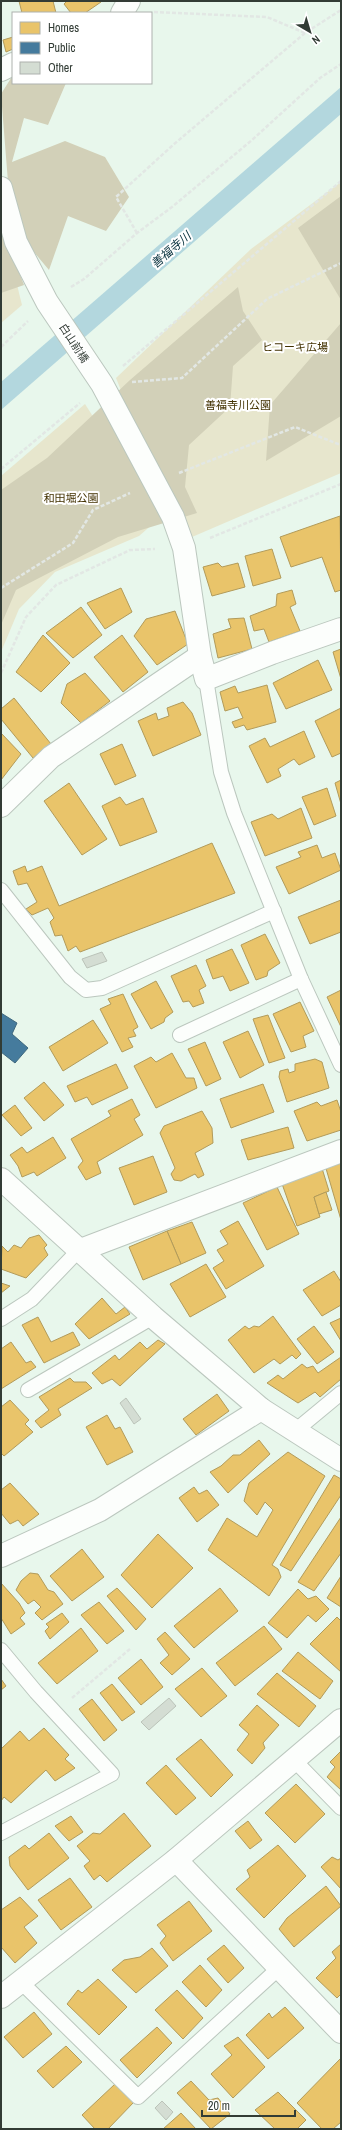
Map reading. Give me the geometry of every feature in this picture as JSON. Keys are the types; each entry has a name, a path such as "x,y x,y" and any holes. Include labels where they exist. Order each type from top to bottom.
{"street":[{"path":"123,12 129,1"},
{"path":"1,70 12,64"},
{"name":"白山前橋","path":"1,188 16,242 49,304 100,382 156,482 174,518 184,548 200,656 206,679"},
{"path":"206,679 272,653 341,629"},
{"path":"1,806 51,757 200,656"},
{"path":"78,1251 341,1151"},
{"path":"1,1179 78,1251 261,1409 341,1460"},
{"path":"1,1556 100,1510 261,1409"},
{"path":"1,1997 176,1860 341,1720"},
{"path":"176,1860 341,2032"}],"lane":[{"path":"206,679 221,772 234,813 301,979 341,1065"},
{"path":"1,890 70,977 86,990 102,988 274,911"},
{"path":"180,1035 301,979"},
{"path":"1,1319 32,1299 78,1251"},
{"path":"28,1390 153,1317"},
{"path":"295,1432 341,1394"},
{"path":"1,1650 55,1713 112,1774 1,1833"},
{"path":"294,1760 341,1808"},
{"path":"20,1981 138,2097 279,1968"}],"path":[{"path":"137,233 116,197 174,145 305,33 341,10"},
{"path":"152,12 267,16 305,33"},
{"path":"1,347 49,304 84,279 137,233 172,207 252,140 320,78 341,64"},
{"path":"1,469 100,382 341,181"},
{"path":"100,382 182,378 267,299 341,263"},
{"path":"1,673 26,617 56,585 130,550 184,548 341,484"},
{"path":"55,1713 130,1649"}],"green space":[{"path":"12,77 12,84 66,84 48,125 24,118 12,162 65,141 105,157 129,197 106,231 68,216 49,270 23,239 8,182 1,94"},
{"name":"善福寺川公園","path":"341,182 341,473 192,537 151,465 116,378 251,249"},
{"path":"341,196 341,300 298,228"},
{"path":"1,220 22,305 1,323"},
{"path":"1,225 24,285 1,293"},
{"path":"238,287 243,311 262,340 233,366 230,407 189,445 185,487 197,513 118,537 16,590 1,625 1,490 47,458 130,380"},
{"path":"341,323 341,416 266,461 270,405"},
{"name":"和田堀公園","path":"85,404 132,478 162,516 139,536 55,572 19,609 1,652 1,476"}],"water":[{"name":"善福寺川","path":"341,87 341,114 1,410 1,382"}],"building: Homes":[{"path":"19,1 53,1 56,12 22,12"},
{"path":"67,1 101,2 86,12 70,12 64,4"},
{"path":"12,37 12,49 6,52 3,40"},
{"path":"340,516 341,590 335,592 322,557 291,567 280,537"},
{"path":"272,549 281,578 253,586 245,556"},
{"path":"218,563 222,567 238,563 245,587 212,596 203,567"},
{"path":"121,588 132,612 105,629 87,603"},
{"path":"292,590 296,604 290,607 300,631 269,642 264,629 254,631 250,616 276,606 277,594"},
{"path":"81,607 102,635 73,658 46,633"},
{"path":"175,611 188,644 157,665 134,636 146,619"},
{"path":"244,618 252,649 218,658 213,634 231,628 228,619"},
{"path":"43,635 70,663 41,692 16,672"},
{"path":"122,635 148,672 123,692 94,657"},
{"path":"341,649 341,679 333,652"},
{"path":"318,660 332,690 286,709 273,683"},
{"path":"85,673 110,701 81,723 61,703 67,684"},
{"path":"267,685 276,722 247,730 244,725 235,728 232,722 243,718 238,707 225,711 220,692 235,686 238,693"},
{"path":"14,698 51,744 33,758 1,719 1,709"},
{"path":"183,702 192,713 201,735 153,756 138,721 156,713 158,720 169,716 167,708"},
{"path":"341,708 341,753 332,757 315,721"},
{"path":"304,731 315,757 299,765 294,759 278,769 281,776 267,783 249,746 265,738 270,747"},
{"path":"1,733 21,754 1,780"},
{"path":"122,744 136,776 115,785 100,754"},
{"path":"341,780 341,804 335,783"},
{"path":"69,783 107,839 82,855 44,801"},
{"path":"327,788 336,816 314,825 302,797"},
{"path":"120,797 126,805 143,798 157,832 120,846 102,806"},
{"path":"301,808 312,838 265,856 251,822 272,814 278,819"},
{"path":"212,843 235,893 80,952 76,946 68,951 62,935 55,936 50,922 54,918 48,908 32,915 26,909 37,902 27,883 18,885 13,871 25,866 27,872 42,866 59,906"},
{"path":"317,845 322,858 335,853 341,870 289,894 276,867 301,857 298,852"},
{"path":"341,900 341,932 310,944 298,917"},
{"path":"265,934 280,963 268,971 267,976 256,980 241,945"},
{"path":"232,949 249,983 230,991 223,976 213,979 206,960"},
{"path":"196,965 206,986 199,990 204,1003 193,1007 189,1001 183,1002 171,976"},
{"path":"156,981 173,1012 165,1018 164,1022 151,1029 131,994"},
{"path":"341,990 341,1027 327,997"},
{"path":"123,994 138,1027 133,1030 136,1036 128,1038 133,1047 122,1052 100,1009 111,1004 108,999"},
{"path":"300,1002 314,1031 303,1036 306,1047 291,1052 273,1014"},
{"path":"268,1015 285,1058 269,1063 253,1019"},
{"path":"93,1020 108,1043 63,1071 49,1047"},
{"path":"248,1031 264,1065 240,1078 223,1042"},
{"path":"205,1042 221,1079 206,1086 188,1049"},
{"path":"172,1053 186,1078 194,1078 197,1088 156,1108 134,1066 151,1057 156,1062"},
{"path":"315,1059 322,1062 329,1088 287,1102 279,1077 280,1071 288,1069 289,1073 295,1071 295,1064"},
{"path":"116,1064 128,1088 92,1105 87,1097 75,1102 67,1086"},
{"path":"44,1082 64,1105 44,1121 24,1098"},
{"path":"263,1084 274,1112 231,1128 220,1099"},
{"path":"132,1099 140,1115 134,1119 143,1135 97,1162 101,1173 86,1180 78,1167 83,1161 71,1139 111,1116 108,1111"},
{"path":"337,1100 341,1112 341,1130 307,1141 294,1111 317,1102 321,1106"},
{"path":"15,1105 32,1128 21,1136 2,1115"},
{"path":"202,1111 212,1128 213,1143 195,1153 204,1175 198,1178 195,1174 181,1181 174,1180 171,1174 175,1168 160,1133 164,1126"},
{"path":"288,1127 294,1148 248,1160 241,1140"},
{"path":"53,1137 66,1158 37,1176 34,1172 22,1177 18,1166 10,1155 22,1147 27,1153"},
{"path":"153,1156 167,1192 134,1205 119,1168"},
{"path":"341,1159 341,1220 325,1165"},
{"path":"321,1165 329,1191 314,1197 320,1217 297,1226 281,1181"},
{"path":"277,1187 299,1234 267,1250 243,1203"},
{"path":"326,1192 332,1210 319,1214 314,1197"},
{"path":"238,1221 264,1266 226,1289 213,1268 224,1261 217,1250 228,1244 220,1231"},
{"path":"192,1222 206,1253 181,1264 167,1231"},
{"path":"167,1231 181,1264 143,1280 129,1247"},
{"path":"39,1235 47,1245 44,1248 48,1255 26,1278 1,1269 2,1246 8,1252 14,1245 21,1248 29,1238"},
{"path":"206,1264 226,1297 190,1317 170,1284"},
{"path":"334,1271 341,1282 341,1305 322,1316 303,1290"},
{"path":"1,1283 10,1286 1,1293"},
{"path":"102,1298 116,1314 125,1307 130,1314 89,1339 75,1324"},
{"path":"273,1316 301,1354 296,1359 292,1355 280,1364 274,1359 254,1373 228,1340 245,1326 249,1329 254,1326 259,1327"},
{"path":"38,1317 51,1342 73,1332 80,1345 44,1363 22,1325"},
{"path":"341,1318 341,1341 330,1323"},
{"path":"314,1326 334,1352 317,1364 297,1339"},
{"path":"158,1340 165,1344 120,1386 112,1379 102,1384 92,1373 115,1355 119,1360 140,1342 147,1349"},
{"path":"11,1342 26,1363 31,1361 36,1367 1,1389 1,1349"},
{"path":"341,1357 341,1379 320,1397 315,1392 298,1403 267,1383 278,1375 283,1379 302,1364 307,1368 313,1366 318,1373"},
{"path":"70,1378 74,1382 86,1382 92,1388 58,1409 61,1415 41,1428 35,1421 49,1410 39,1397"},
{"path":"217,1394 229,1411 196,1435 183,1419"},
{"path":"10,1400 29,1420 25,1424 33,1432 4,1456 1,1453 1,1407"},
{"path":"107,1415 115,1429 120,1427 133,1452 107,1465 86,1427"},
{"path":"259,1440 270,1454 228,1493 210,1472 221,1466 233,1455 240,1455"},
{"path":"288,1452 325,1476 272,1565 278,1569 281,1577 269,1596 208,1550 227,1518 257,1537 273,1510 265,1502 257,1515 244,1501 249,1483"},
{"path":"334,1475 341,1479 341,1495 291,1571 280,1565"},
{"path":"10,1483 39,1514 23,1526 18,1520 10,1524 1,1513 1,1490"},
{"path":"194,1487 199,1494 207,1490 219,1505 197,1522 179,1498"},
{"path":"341,1517 341,1553 314,1591 298,1582"},
{"path":"158,1534 193,1568 152,1608 121,1575"},
{"path":"82,1549 104,1577 72,1601 50,1576"},
{"path":"30,1573 38,1574 48,1590 54,1592 63,1604 42,1620 35,1613 41,1607 34,1600 28,1604 16,1590 21,1581"},
{"path":"341,1576 341,1607 327,1598"},
{"path":"1,1583 19,1603 25,1613 20,1618 25,1624 11,1634 1,1618"},
{"path":"117,1588 146,1619 136,1630 107,1596"},
{"path":"220,1588 238,1611 194,1648 174,1626"},
{"path":"298,1589 308,1599 316,1596 329,1609 316,1622 308,1615 287,1638 268,1623"},
{"path":"99,1602 124,1631 107,1644 81,1615"},
{"path":"62,1613 69,1622 50,1639 45,1631 49,1627 46,1624"},
{"path":"337,1617 341,1621 341,1672 310,1644"},
{"path":"264,1626 282,1649 235,1686 216,1663"},
{"path":"81,1628 98,1651 57,1684 38,1663"},
{"path":"165,1632 190,1659 172,1675 160,1663 169,1655 157,1639"},
{"path":"298,1652 333,1681 320,1699 282,1671"},
{"path":"141,1659 163,1687 141,1705 118,1678"},
{"path":"202,1668 227,1696 201,1717 175,1689"},
{"path":"277,1673 316,1706 299,1727 257,1694"},
{"path":"1,1679 6,1686 1,1690"},
{"path":"112,1684 135,1712 122,1721 100,1693"},
{"path":"92,1699 117,1730 104,1741 79,1709"},
{"path":"257,1705 279,1725 263,1743 265,1748 252,1764 237,1750 249,1734 239,1725"},
{"path":"44,1728 69,1755 65,1759 75,1768 55,1781 46,1770 11,1803 4,1797 1,1801 1,1749 20,1731 29,1741"},
{"path":"201,1739 233,1775 211,1797 176,1759"},
{"path":"341,1751 341,1790 327,1777 335,1767 330,1762"},
{"path":"166,1765 196,1798 176,1815 146,1783"},
{"path":"296,1784 325,1814 295,1843 265,1813"},
{"path":"124,1813 151,1846 107,1882 100,1875 94,1880 84,1866 90,1861 77,1846 93,1833 100,1834"},
{"path":"71,1816 83,1832 69,1841 55,1826"},
{"path":"248,1821 262,1840 250,1849 235,1831"},
{"path":"49,1833 69,1858 28,1890 10,1866 9,1857 25,1845 29,1849"},
{"path":"278,1845 306,1876 264,1918 236,1889 250,1877 247,1870"},
{"path":"332,1857 338,1860 341,1858 341,1889 321,1867"},
{"path":"70,1878 92,1907 61,1930 38,1900"},
{"path":"326,1886 341,1906 294,1947 279,1929 287,1918"},
{"path":"20,1897 38,1916 24,1927 37,1943 15,1963 1,1947 1,1910"},
{"path":"189,1901 212,1931 173,1961 160,1943 166,1936 157,1925"},
{"path":"341,1944 341,1994 337,1998 316,1978 336,1958 332,1952"},
{"path":"224,1945 244,1968 228,1983 207,1959"},
{"path":"152,1948 168,1966 136,1993 112,1970 124,1960 140,1957"},
{"path":"200,1965 222,1990 206,2007 182,1982"},
{"path":"98,1979 127,2007 99,2035 67,2004 78,1990 82,1993"},
{"path":"177,1990 203,2018 183,2039 155,2010"},
{"path":"285,2007 304,2028 268,2059 246,2035 269,2013 272,2018"},
{"path":"34,2012 52,2034 23,2058 4,2037"},
{"path":"157,2027 172,2043 137,2078 120,2060"},
{"path":"238,2037 265,2067 233,2098 211,2074 232,2055 224,2046"},
{"path":"66,2046 82,2062 53,2088 37,2071"},
{"path":"341,2058 341,2122 333,2129 322,2129 297,2103"},
{"path":"191,2081 209,2100 218,2098 230,2114 211,2129 177,2093"},
{"path":"115,2084 134,2102 108,2129 95,2129 82,2115"},
{"path":"278,2092 306,2120 297,2129 275,2129 255,2110"},
{"path":"181,2113 196,2129 163,2129"}],"building: Public":[{"path":"1,1013 17,1023 12,1034 28,1048 15,1063 1,1052"}],"building: Other":[{"path":"102,952 107,961 87,968 82,959"},
{"path":"126,1398 141,1419 134,1424 120,1403"},
{"path":"169,1698 176,1706 149,1730 141,1722"},
{"path":"162,2101 173,2112 166,2120 155,2108"}],"park label":[{"name":"ヒコーキ広場","path":"295,347"}]}
